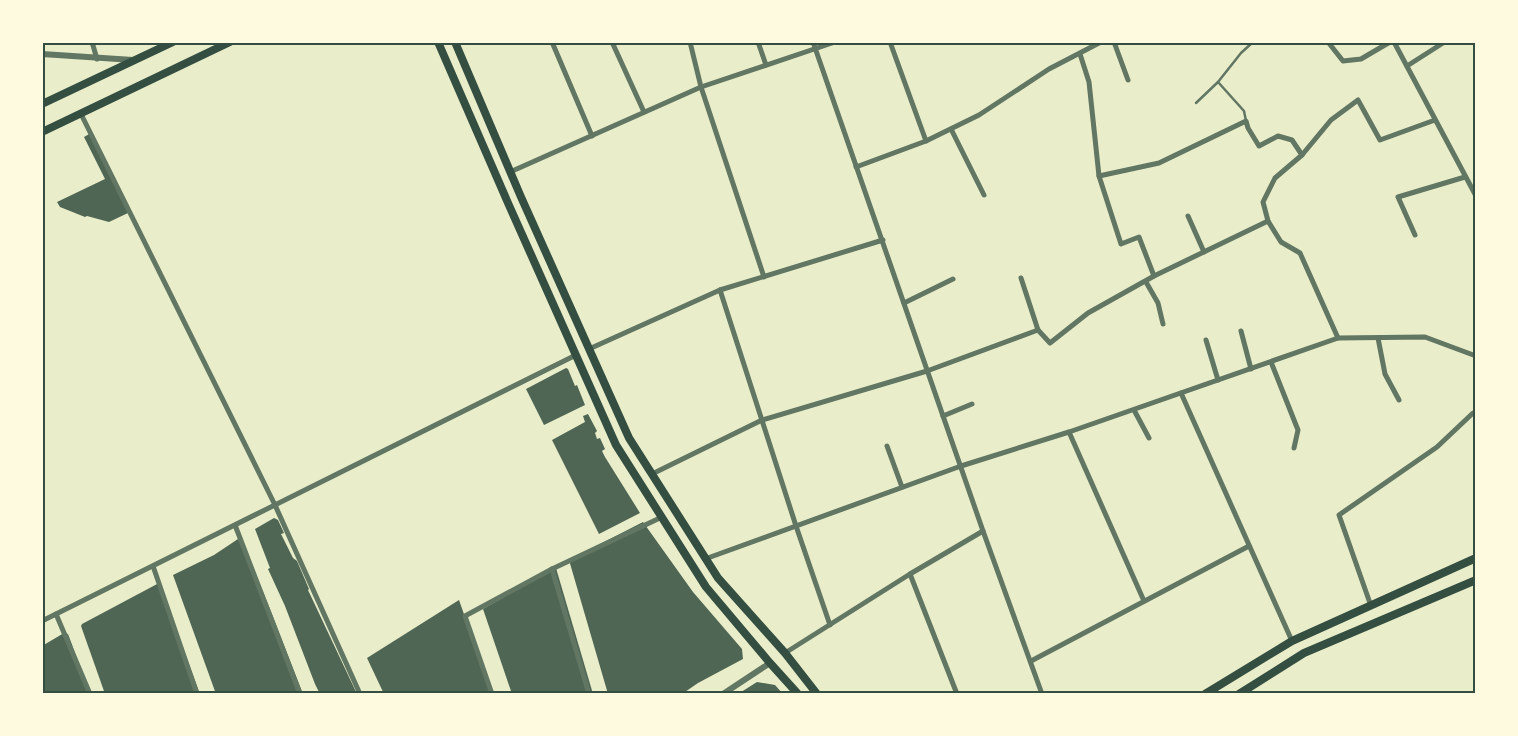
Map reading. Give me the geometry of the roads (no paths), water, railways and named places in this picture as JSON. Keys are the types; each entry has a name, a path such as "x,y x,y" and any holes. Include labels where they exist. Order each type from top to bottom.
{"main road":[{"path":"42,104 173,42"},
{"path":"42,132 230,42"},
{"path":"438,42 616,445 706,587 798,694"},
{"path":"455,42 510,172 629,438 718,578 785,653 817,694"},
{"path":"1205,694 1292,641 1476,558"},
{"path":"1239,694 1304,653 1476,580"}],"street":[{"path":"92,42 97,58"},
{"path":"552,42 592,136"},
{"path":"612,42 644,112"},
{"path":"690,42 700,87 764,277"},
{"path":"758,42 766,65"},
{"path":"510,172 700,87 766,65 814,46 835,42"},
{"path":"890,42 926,141"},
{"path":"856,166 926,141 952,129 979,115 1049,69 1101,42"},
{"path":"1114,42 1128,80"},
{"path":"1328,42 1344,61 1361,59 1390,42"},
{"path":"1394,42 1476,196"},
{"path":"1407,66 1443,43"},
{"path":"814,46 983,531 1042,694"},
{"path":"42,54 134,60"},
{"path":"1080,54 1089,82 1099,176 1121,244 1139,237 1154,276"},
{"path":"1338,338 1300,253 1281,242 1268,222 1264,202 1275,178 1302,155 1331,120 1358,100 1380,140 1435,120"},
{"path":"81,114 275,505 360,694"},
{"path":"1099,176 1159,163 1246,121 1248,128 1260,146 1278,136 1292,140 1302,155"},
{"path":"952,129 984,195"},
{"path":"1415,234 1398,197 1465,177"},
{"path":"1188,216 1204,252"},
{"path":"1021,278 1038,330 1050,343 1088,313 1154,276 1268,222"},
{"path":"589,349 720,290 883,240"},
{"path":"904,303 953,279"},
{"path":"1146,282 1158,303 1163,324"},
{"path":"720,290 830,625"},
{"path":"652,474 762,420 928,371 1038,330"},
{"path":"1241,331 1250,369"},
{"path":"705,559 961,466 1134,410 1338,338 1424,337 1476,356"},
{"path":"1378,338 1385,374 1399,400"},
{"path":"1206,340 1218,380"},
{"path":"42,621 576,355"},
{"path":"1271,362 1298,430 1294,448"},
{"path":"1181,394 1292,641"},
{"path":"943,416 972,404"},
{"path":"1134,410 1149,438"},
{"path":"1371,606 1339,515 1437,447 1473,413 1476,413"},
{"path":"1069,432 1144,601"},
{"path":"887,446 902,487"},
{"path":"492,694 465,616 552,569 662,517"},
{"path":"235,525 300,694"},
{"path":"785,653 910,574 983,531"},
{"path":"1031,661 1249,546"},
{"path":"153,566 197,694"},
{"path":"552,569 589,694"},
{"path":"910,574 957,694"},
{"path":"56,614 90,694"},
{"path":"723,694 770,663"}],"lane":[{"path":"1196,103 1218,82 1241,53 1253,42"},
{"path":"1218,82 1244,111 1246,121"}]}
